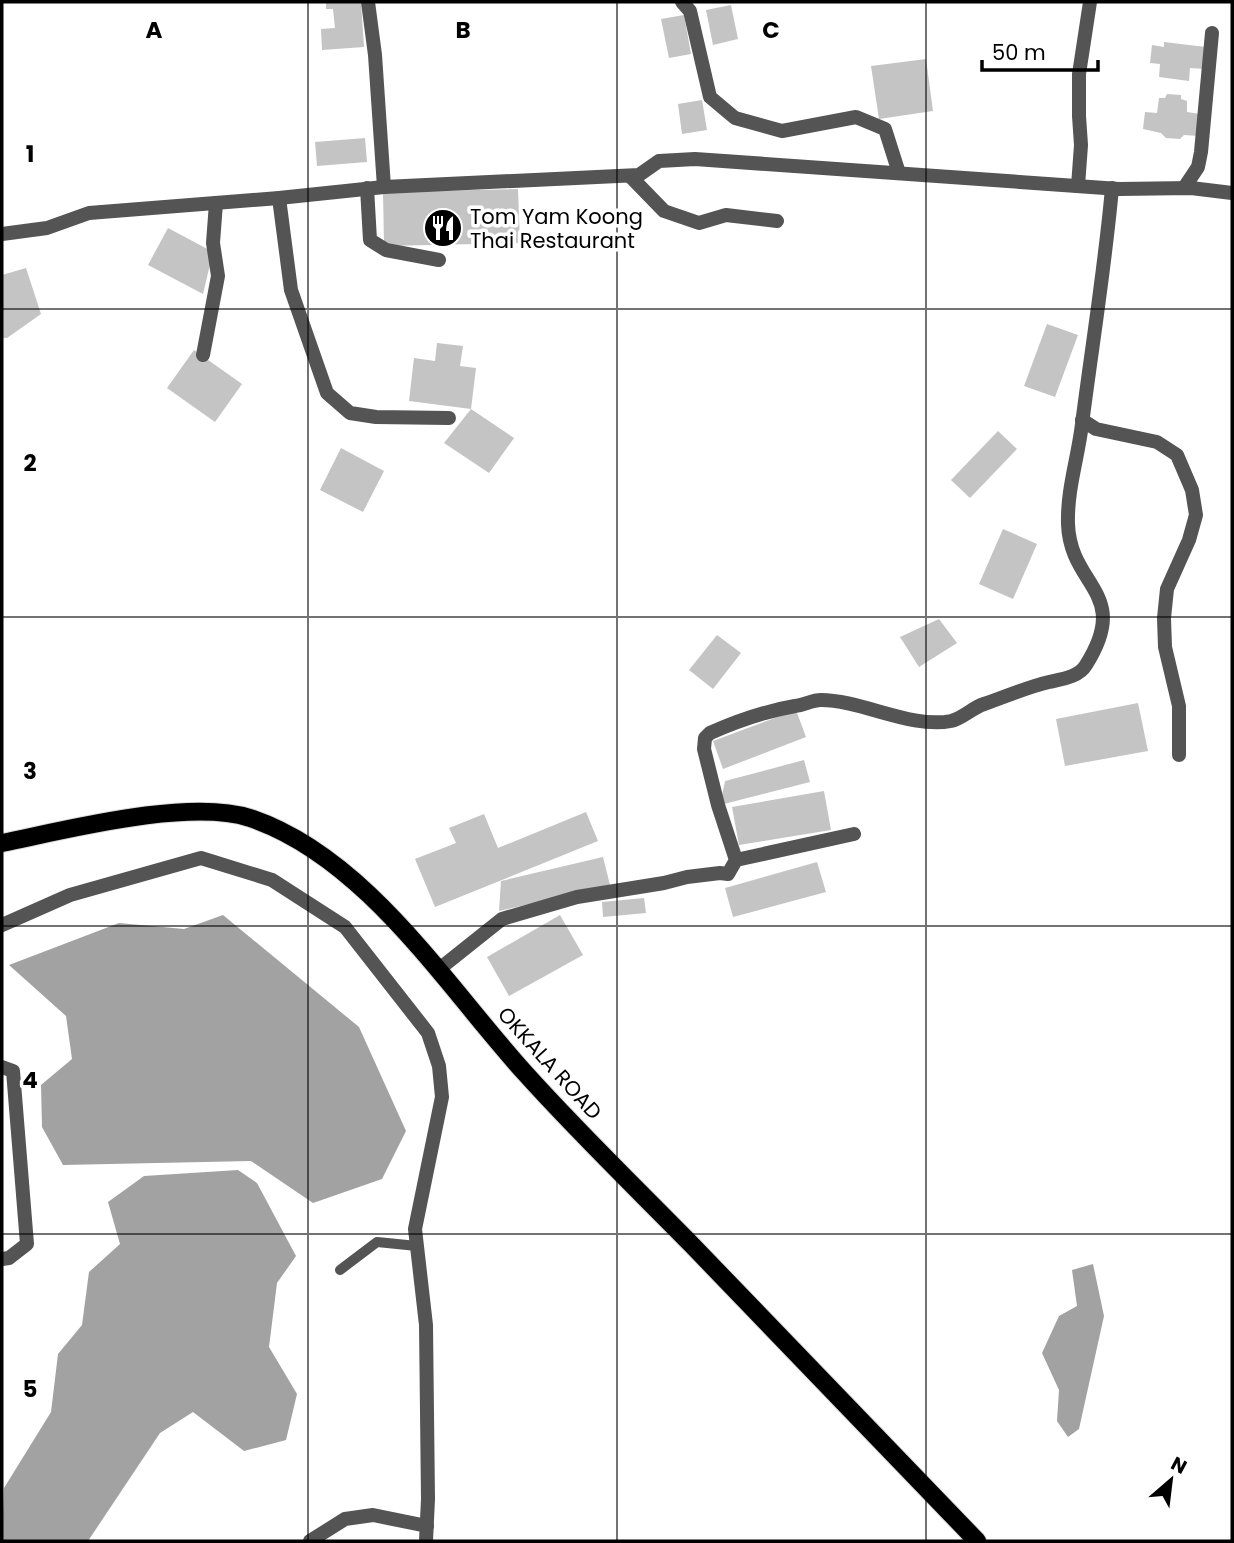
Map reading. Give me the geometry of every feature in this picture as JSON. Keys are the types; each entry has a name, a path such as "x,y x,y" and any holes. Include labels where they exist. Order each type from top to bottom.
{"main road":[{"name":"OKKALA ROAD","path":"2,843 128,818 203,811 247,817 281,831 320,855 364,889 438,970 525,1073 977,1541"}],"street":[{"path":"368,2 384,187"},
{"path":"682,2 690,11 710,97 735,118 782,131 856,117 885,129 899,173"},
{"path":"1078,186 1081,145 1079,74 1090,2"},
{"path":"1184,188 1198,167 1201,152 1212,33"},
{"path":"2,234 47,229 89,213 367,188 639,176 659,161 695,159 1078,186 1184,188 1232,193"},
{"path":"630,176 664,211 699,223 726,215 778,220"},
{"path":"367,188 370,240 386,250 439,260"},
{"path":"736,860 704,749 705,738 710,733 782,707 818,699 910,718 949,721 982,705 1083,670 1104,620 1103,608 1071,547 1068,530 1071,473 1082,420 1112,188"},
{"path":"279,198 291,290 327,393 350,413 376,417 449,418"},
{"path":"203,355 218,276 213,243 216,203"},
{"path":"1082,420 1096,429 1157,442 1177,455 1192,490 1196,514 1189,540 1167,589 1164,618 1165,647 1179,706 1179,755"},
{"path":"438,970 502,919 577,897 687,877 728,874 736,860 854,834"},
{"path":"2,925 70,895 201,858 272,880 345,927 428,1033 439,1066 442,1097 415,1229 426,1325 427,1534 373,1515 345,1519 310,1541"},
{"path":"2,1067 13,1071 27,1244 9,1258 2,1259"}],"lane":[{"path":"340,1270 377,1242 417,1246"}],"shaded area":[{"path":"223,915 359,1027 406,1131 382,1179 313,1203 251,1161 63,1165 42,1127 41,1085 72,1059 66,1016 9,965 119,923 184,929"},
{"path":"238,1170 257,1183 296,1256 277,1283 269,1347 297,1394 286,1440 244,1451 193,1412 160,1433 88,1541 2,1541 4,1488 51,1412 58,1354 82,1325 89,1272 120,1244 108,1202 144,1176"},
{"path":"1093,1264 1104,1316 1079,1429 1068,1437 1057,1421 1059,1390 1042,1353 1059,1316 1077,1306 1072,1270"}],"building":[{"path":"326,2 361,2 364,47 322,50 321,29 335,28 333,9 326,9"},
{"path":"731,5 738,39 713,45 706,10"},
{"path":"684,15 691,54 669,58 661,19"},
{"path":"1164,42 1206,47 1204,69 1190,68 1189,81 1159,77 1160,64 1150,63 1152,45 1164,47"},
{"path":"926,59 933,111 879,119 871,66"},
{"path":"1167,94 1181,95 1181,99 1187,101 1187,112 1200,114 1199,136 1166,138 1161,133 1143,129 1145,112 1157,113 1159,98 1165,98"},
{"path":"702,100 707,130 682,134 678,104"},
{"path":"365,138 367,162 317,166 315,142"},
{"path":"518,189 520,243 384,246 383,192"},
{"path":"168,228 213,252 203,294 148,265"},
{"path":"26,268 41,314 7,338 2,338 2,275"},
{"path":"1047,324 1078,335 1055,397 1024,386"},
{"path":"437,343 463,346 460,366 476,368 471,409 409,401 414,358 435,361"},
{"path":"194,350 242,384 215,422 167,388"},
{"path":"471,409 514,438 489,473 444,443"},
{"path":"998,431 1017,449 970,498 951,480"},
{"path":"341,448 384,471 363,512 320,490"},
{"path":"1003,529 1037,544 1013,599 979,584"},
{"path":"939,619 957,643 919,667 900,637"},
{"path":"717,635 741,653 713,689 689,670"},
{"path":"1138,703 1148,751 1065,766 1056,719"},
{"path":"796,710 806,737 723,769 713,741"},
{"path":"804,760 810,782 720,805 725,781"},
{"path":"824,791 831,830 739,845 732,807"},
{"path":"586,812 598,841 435,907 415,859 456,843 449,828 484,814 498,848"},
{"path":"603,857 610,885 499,911 501,881"},
{"path":"817,862 826,892 733,917 725,888"},
{"path":"644,898 646,913 603,917 602,902"},
{"path":"560,915 583,955 509,996 487,957"}],"place":[{"name":"Tom Yam Koong Thai Restaurant","path":"443,228"}]}
